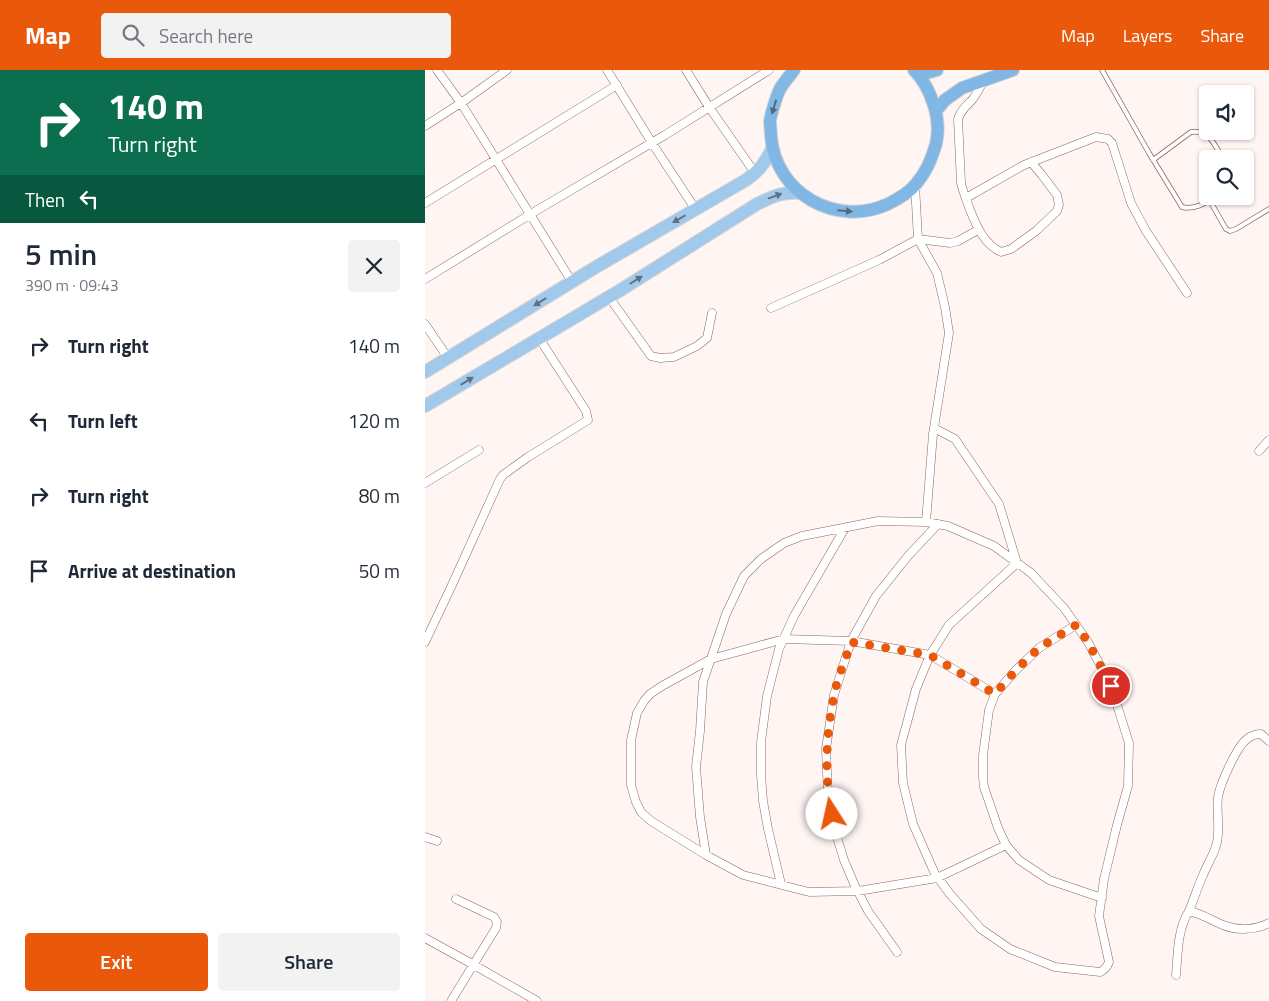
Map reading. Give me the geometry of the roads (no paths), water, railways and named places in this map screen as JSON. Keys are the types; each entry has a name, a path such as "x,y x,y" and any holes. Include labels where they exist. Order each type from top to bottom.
{"highway":[{"path":"916,72 923,74 937,70"},
{"path":"936,111 945,100 962,88 1013,70"},
{"path":"790,71 779,92 770,120 772,149 778,165 787,180 800,193 818,204 838,211 859,212 880,208 899,199 915,186 930,163 937,138 936,111 929,91 916,72"}],"main road":[{"path":"425,372 572,282 747,180 765,163 772,149"},
{"path":"425,406 609,297 757,204 774,196 786,193 800,193"}],"street":[{"path":"437,70 461,104 572,282"},
{"path":"425,126 461,104 507,70"},
{"path":"607,70 696,210"},
{"path":"686,70 755,173"},
{"path":"425,279 652,143 769,70"},
{"path":"984,80 973,99 960,113 958,120 961,183 965,198 979,230 994,248 1001,252 1011,248 1036,231 1057,211 1059,205 1057,195 1031,162"},
{"path":"425,203 617,86"},
{"path":"965,198 1031,162 1096,137 1108,139 1112,143 1131,203 1146,231 1187,293"},
{"path":"915,186 918,239 937,273 949,334 934,428 927,522"},
{"path":"771,308 879,260 918,239 950,243 979,230"},
{"path":"609,297 651,356 660,358 674,357 697,346 707,338 712,313"},
{"path":"425,324 448,358"},
{"path":"425,642 499,479 528,457 588,420 586,411 539,338"},
{"path":"934,428 955,439 999,504 1017,563"},
{"path":"1259,452 1269,440"},
{"path":"425,483 479,450"},
{"path":"706,854 700,817 696,768 703,682 725,614 744,576 761,559 784,543 802,536 878,521 927,522 948,526 995,546 1031,573 1064,608 1088,642 1111,686 1129,744 1128,786 1113,843 1099,916 1109,962 1106,968 1100,972 1055,967 1009,949 981,929 937,878 913,824 903,783 901,745 916,689 930,655 949,625 1017,563"},
{"path":"897,952 868,911 843,860 828,795 827,749 834,695 851,642 876,596 908,556 938,524"},
{"path":"781,884 768,829 761,775 761,742 767,696 779,649 794,616 845,528"},
{"path":"1076,625 1039,648 995,694 989,710 983,755 983,777 995,820 1006,844 1019,860 1049,880 1102,898"},
{"path":"995,694 930,655 851,642 784,639 711,660 650,694 637,713 631,740 631,784 641,812 651,821 743,875 809,892 858,891 937,878 1006,844"},
{"path":"1176,976 1179,939 1183,921 1216,846 1218,834 1218,795 1224,778 1245,740 1254,734 1261,734 1269,741"},
{"path":"425,837 437,841"},
{"path":"451,1001 496,928 497,922 494,917 457,899"},
{"path":"1189,910 1200,913 1224,925 1245,929 1260,927 1269,923"},
{"path":"425,938 537,1001"}],"lane":[{"path":"1102,70 1182,207 1187,209 1199,205"},
{"path":"1153,160 1191,132 1197,131 1203,132 1208,136 1217,150"},
{"path":"1211,205 1226,229 1230,231 1269,209"}]}
